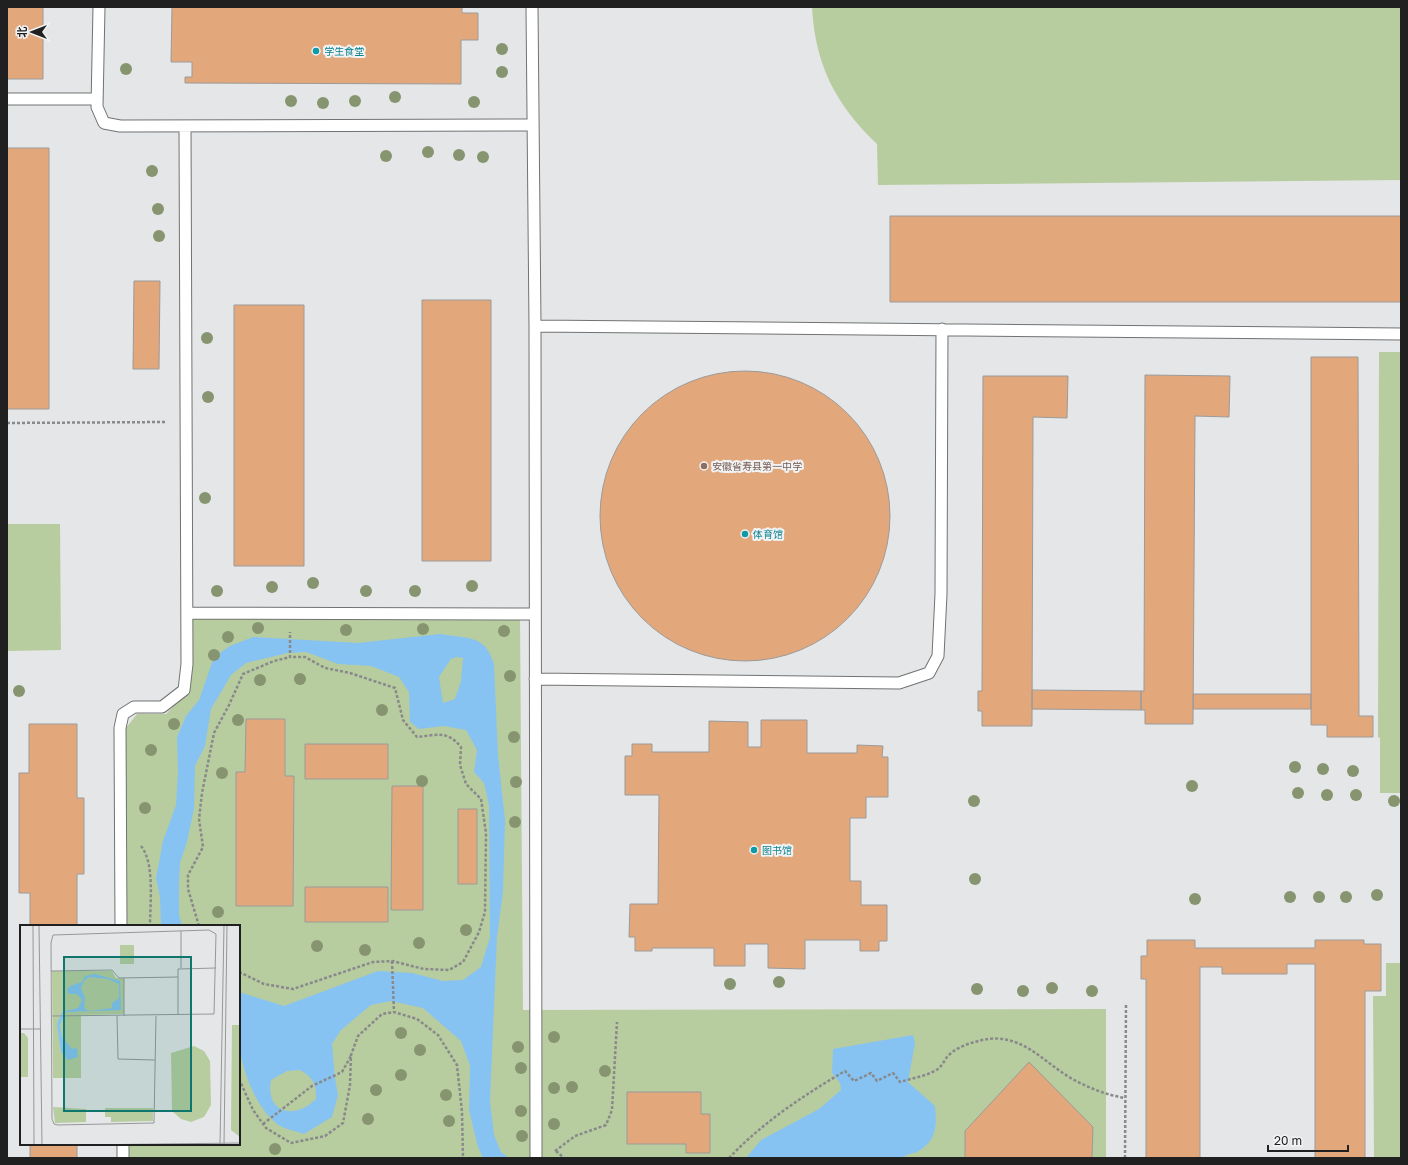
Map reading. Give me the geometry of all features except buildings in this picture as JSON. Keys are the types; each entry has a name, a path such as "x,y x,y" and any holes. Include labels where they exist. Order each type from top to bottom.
{"lane":[{"path":"99,7 97,107 104,123 120,126 533,125"},
{"path":"532,7 535,326 536,1158"},
{"path":"7,99 97,99"},
{"path":"121,925 120,728 123,714 134,707 162,707 184,690 187,664 185,126"},
{"path":"535,326 1401,334"},
{"path":"535,678 899,683 929,673 938,656 941,594 942,329"},
{"path":"187,613 535,614"},
{"path":"123,1145 123,1158"}],"path":[{"path":"7,423 186,422"},
{"path":"289,613 290,657"},
{"path":"199,925 188,889 188,875 203,847 199,820 214,733 230,705 243,674 274,661 290,657 305,657 325,668 395,688 404,720 417,737 444,734 453,738 461,747 460,765 466,784 481,800 486,833 485,912 479,932 463,962 449,970 424,969 392,961 373,962 293,989 264,984 240,972"},
{"path":"121,840 137,841 145,851 150,866 150,925"},
{"path":"392,961 394,1012"},
{"path":"1125,1158 1126,1004"},
{"path":"263,1124 290,1106 312,1086 342,1072 351,1055 358,1036 382,1014 394,1012 417,1019 438,1035 457,1065 462,1112 463,1158"},
{"path":"550,1154 575,1136 606,1125 612,1110 617,1022"},
{"path":"729,1158 744,1143 786,1109 845,1071 854,1081 871,1073 877,1081 893,1073 900,1082 929,1073 939,1068 947,1056 963,1046 984,1040 1002,1039 1023,1044 1070,1078 1090,1088 1125,1098"},
{"path":"240,1081 253,1110 266,1128 292,1143 325,1136 343,1123 350,1085 351,1055"},
{"path":"556,1151 564,1158"}],"green space":[{"path":"812,7 1401,7 1401,180 878,185 877,144 850,114 830,82 818,47"},
{"path":"1379,352 1401,352 1401,793 1380,793 1380,738 1378,737"},
{"path":"7,524 60,524 61,650 7,651"},
{"path":"193,617 520,620 523,1010 1106,1009 1106,1158 127,1158 127,1145 240,1145 240,925 126,925 125,729 137,714 166,714 190,689"},
{"path":"1386,963 1401,963 1401,1158 1374,1158 1373,996 1386,996"}],"water":[{"path":"440,634 474,640 486,647 490,654 494,664 498,755 505,820 503,892 497,937 490,1101 494,1135 501,1152 509,1158 483,1158 478,1147 469,1110 470,1066 461,1041 423,1008 391,1001 371,1005 341,1030 332,1044 338,1095 332,1117 304,1134 282,1127 269,1116 256,1097 246,1076 243,1065 240,1049 240,992 284,1006 378,971 412,973 443,981 463,980 481,967 490,937 489,805 484,783 474,772 477,750 466,730 444,726 419,729 410,722 409,692 399,677 371,666 338,664 306,652 288,653 246,663 231,675 211,709 205,746 195,766 194,809 187,842 180,863 179,915 182,925 161,925 160,897 156,878 163,841 176,805 178,771 177,737 186,716 199,700 214,657 230,646 253,637 358,643","holes":["457,657 463,658 461,681 455,699 443,703 439,677 451,659","300,1070 308,1076 315,1086 316,1099 308,1106 299,1110 283,1110 277,1106 270,1091 271,1080 287,1071"]},
{"path":"913,1035 915,1043 908,1082 935,1106 936,1120 934,1132 929,1143 924,1148 906,1155 903,1158 746,1158 761,1140 819,1109 841,1090 840,1083 832,1073 833,1049"}],"place":[{"name":"学生食堂","path":"316,51"},
{"name":"安徽省寿县第一中学","path":"704,466"},
{"name":"体育馆","path":"745,534"},
{"name":"图书馆","path":"754,850"}]}
